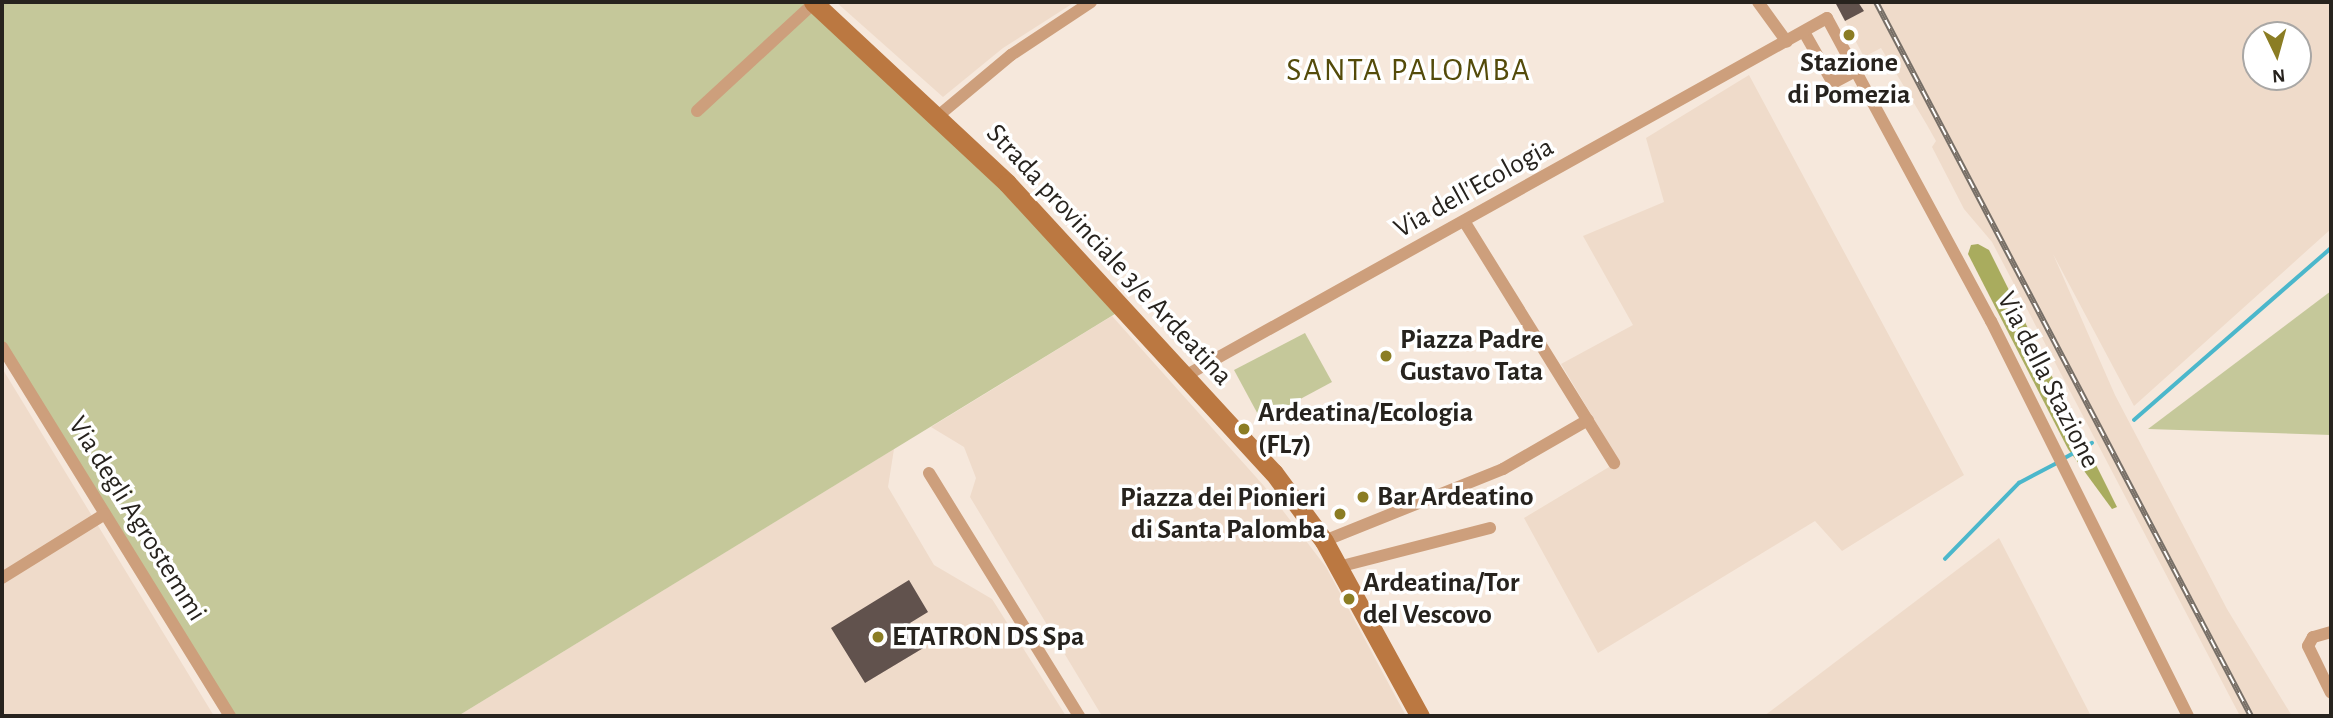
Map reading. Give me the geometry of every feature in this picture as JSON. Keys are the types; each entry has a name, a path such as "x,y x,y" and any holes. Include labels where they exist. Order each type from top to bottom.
{"main road":[{"name":"Strada provinciale 3/e Ardeatina","path":"814,2 938,116 1274,473 1324,541 1420,716"}],"street":[{"path":"697,111 814,2"},
{"path":"938,116 1011,54 1091,2"},
{"path":"1758,2 1787,42 1804,32 1833,83 1856,71"},
{"name":"Via della Stazione","path":"1804,32 1827,18 2061,460 2188,716"},
{"name":"Via dell'Ecologia","path":"1185,376 1787,42"},
{"path":"1464,221 1614,463"},
{"name":"Via degli Agrostemmi","path":"2,347 230,716"},
{"path":"1324,541 1495,472 1588,420"},
{"path":"929,473 1079,716"},
{"path":"2,578 105,514"},
{"path":"1338,567 1490,528"},
{"path":"2331,632 2313,636 2308,646 2331,693"}],"shaded area":[{"path":"836,2 1075,2 1003,48 943,97"},
{"path":"1835,2 2331,2 2331,229 2134,406 2053,254 2115,395 2227,609 2292,716 2240,716 1992,242 1964,209 1932,147 1936,141 1881,48 1864,57"},
{"path":"1749,75 1964,475 1842,551 1815,521 1598,653 1524,518 1619,461 1561,364 1633,325 1583,236 1664,202 1646,138"},
{"path":"1112,316 1264,486 1326,567 1406,716 1102,716 970,497 976,478 964,447 931,427"},
{"path":"2,368 75,488 214,716 2,716"},
{"path":"894,449 888,487 934,565 992,599 1066,716 458,716"},
{"path":"1999,538 2091,716 1764,716"}],"green space":[{"path":"2,2 813,2 1123,309 458,716 230,716 2,347"},
{"path":"1978,244 1989,250 2117,507 2112,509 2068,449 1968,254 1971,245"},
{"path":"2331,291 2331,435 2148,429"},
{"path":"1305,333 1332,382 1261,420 1234,370"}],"building":[{"path":"1835,2 1858,2 1864,11 1845,21"},
{"name":"ETATRON DS Spa","path":"909,580 928,612 910,623 925,647 865,683 831,628"}],"waterway":[{"path":"2134,420 2331,248"},
{"path":"2063,459 2092,443"},
{"path":"1945,559 2019,483 2057,463"}],"railway":[{"path":"1876,2 2251,716"}],"place":[{"name":"Stazione di Pomezia","path":"1849,35"},
{"name":"Piazza Padre Gustavo Tata","path":"1386,356"},
{"name":"Ardeatina/Ecologia (FL7)","path":"1244,429"},
{"name":"Bar Ardeatino","path":"1363,497"},
{"name":"Piazza dei Pionieri di Santa Palomba","path":"1340,514"},
{"name":"Ardeatina/Tor del Vescovo","path":"1349,599"},
{"name":"ETATRON DS Spa","path":"878,637"}],"district":[{"name":"SANTA PALOMBA","path":"1409,70"}]}
